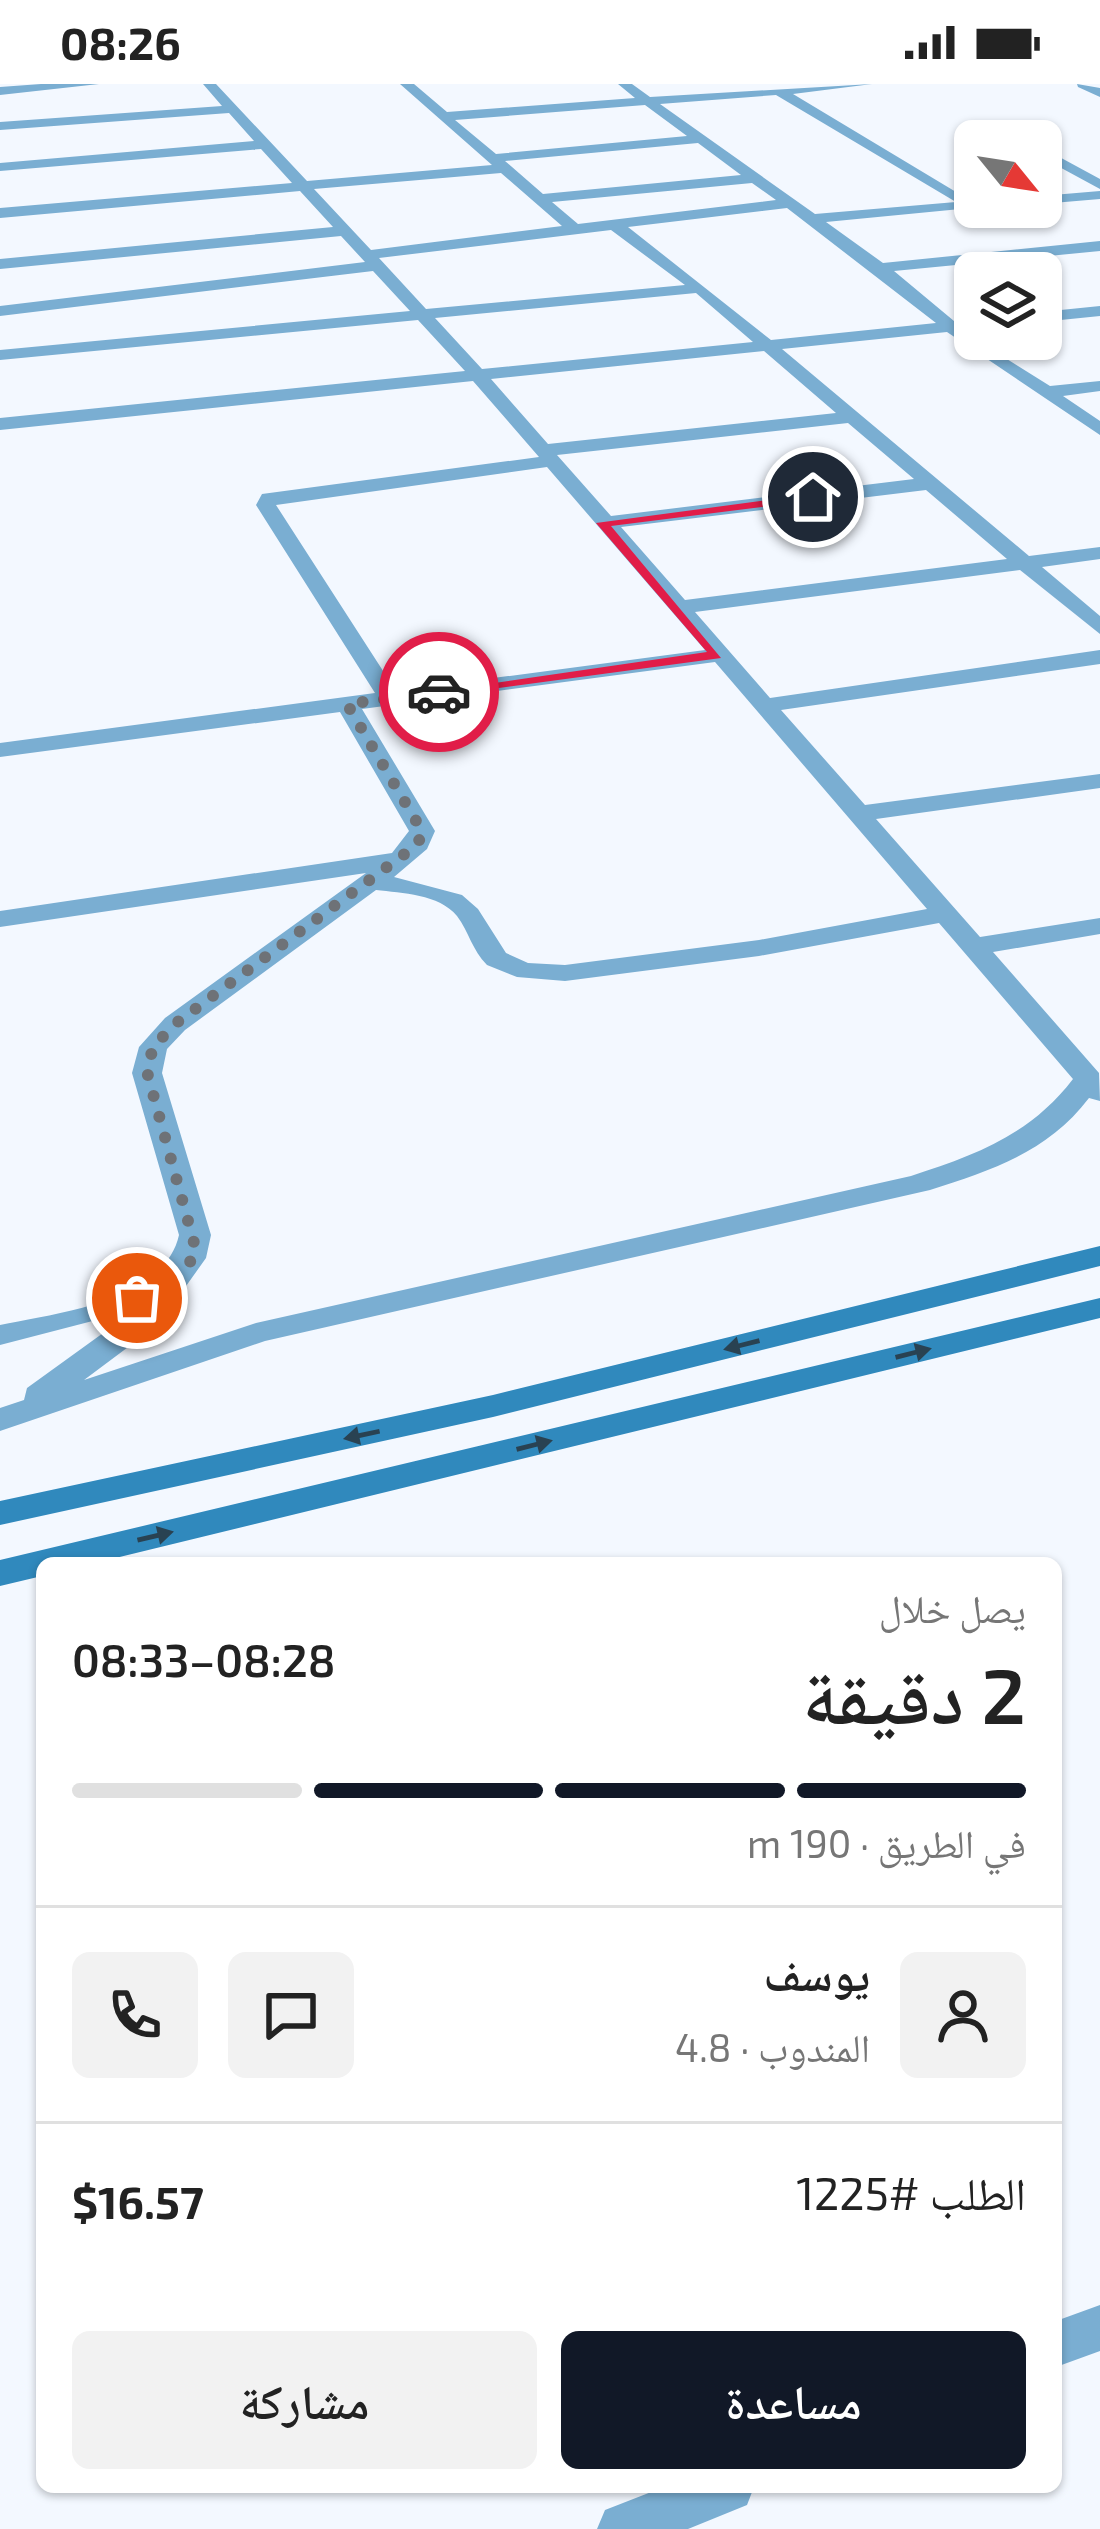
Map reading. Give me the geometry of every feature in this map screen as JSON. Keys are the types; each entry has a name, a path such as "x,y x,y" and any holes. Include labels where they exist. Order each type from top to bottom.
{"main road":[{"path":"0,1513 493,1406 1100,1256"},
{"path":"66,1557 1100,1308"},
{"path":"0,1573 36,1564"}],"street":[{"path":"0,91 93,84"},
{"path":"8,1417 256,1333 920,1183 1013,1152 1062,1117 1094,1086 941,915 478,375 260,145 209,84"},
{"path":"406,84 449,116 577,231"},
{"path":"624,84 880,268 950,326 1100,429"},
{"path":"449,116 866,84"},
{"path":"1083,84 1100,93"},
{"path":"781,92 954,194"},
{"path":"0,126 230,109"},
{"path":"0,213 299,186 699,139"},
{"path":"0,166 260,145"},
{"path":"1062,163 1100,185"},
{"path":"539,200 754,178"},
{"path":"1062,198 1100,195"},
{"path":"0,311 790,203"},
{"path":"812,219 954,208"},
{"path":"613,224 700,288 764,348 1100,627"},
{"path":"0,264 342,231"},
{"path":"880,268 1100,246"},
{"path":"0,355 700,288"},
{"path":"1062,315 1100,311"},
{"path":"0,424 954,326"},
{"path":"1049,392 1100,386"},
{"path":"390,699 266,505 269,498 544,456 850,417"},
{"path":"602,523 932,483"},
{"path":"676,608 1100,553"},
{"path":"0,750 717,655"},
{"path":"761,706 1100,657"},
{"path":"8,1417 147,1317 196,1250 147,1072 153,1047 229,981 418,844 422,831 347,704"},
{"path":"855,814 1100,781"},
{"path":"0,919 400,860"},
{"path":"370,880 424,890 459,904 471,916 493,958 510,968 535,973 759,948 941,915"},
{"path":"971,947 1100,926"},
{"path":"0,1335 86,1316 137,1298 189,1264"},
{"path":"1062,2342 1100,2328"},
{"path":"624,2529 713,2493"}],"way so far":[{"path":"137,1298 189,1264 196,1250 147,1072 153,1047 229,981 418,844 422,831 347,704 439,692"}],"route":[{"path":"439,692 717,655 602,523 813,497"}]}
